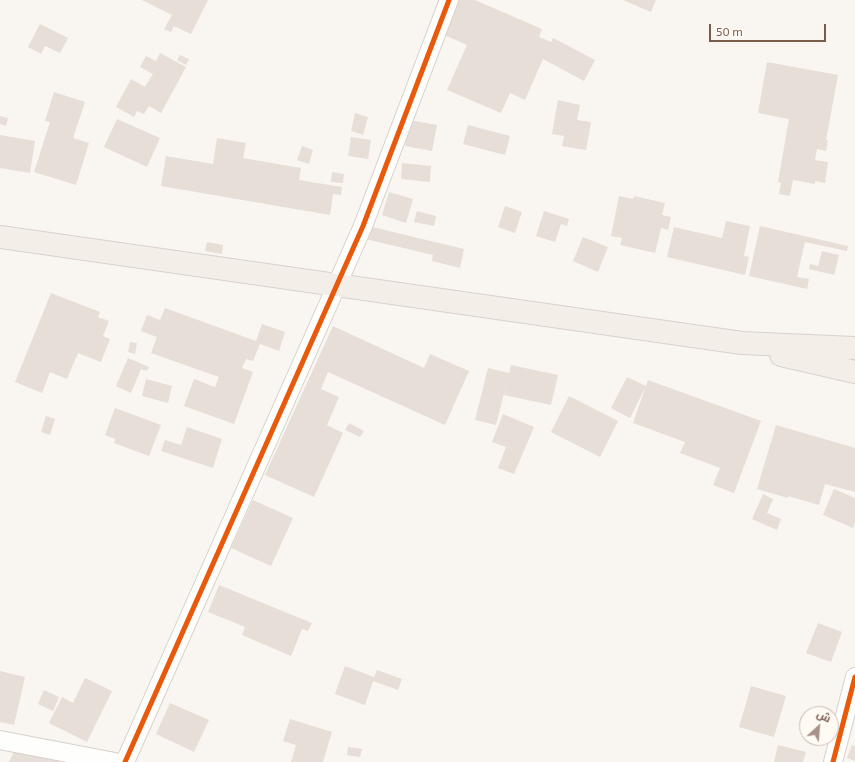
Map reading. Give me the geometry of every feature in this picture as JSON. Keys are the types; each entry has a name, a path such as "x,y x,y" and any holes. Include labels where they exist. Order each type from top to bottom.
{"main road":[{"path":"0,237 742,343 855,348"},
{"path":"742,343 787,357 855,372"}],"street":[{"path":"125,762 338,286 363,226 449,0"},
{"path":"833,762 855,677"},
{"path":"0,740 115,762"}],"building":[{"path":"142,0 208,0 191,34 174,26 171,32 164,29 172,15"},
{"path":"448,0 475,0 542,29 539,37 551,42 553,38 595,60 584,81 543,59 525,100 510,93 501,113 447,90 467,45 435,31"},
{"path":"623,0 656,0 651,12"},
{"path":"40,24 68,38 60,53 45,46 41,54 28,47"},
{"path":"160,53 186,67 161,113 149,106 144,114 137,111 134,117 116,107 131,79 145,87 153,74 140,67 146,56 156,61"},
{"path":"180,55 189,59 186,65 177,60"},
{"path":"767,62 838,75 826,140 828,140 826,151 817,149 815,160 828,162 825,183 815,181 815,184 793,180 790,196 779,194 781,183 778,182 789,119 758,113"},
{"path":"54,92 85,102 73,138 89,143 76,185 34,172 50,122 45,121"},
{"path":"558,100 580,105 577,120 591,122 586,150 562,146 564,136 552,134"},
{"path":"355,113 368,117 363,135 351,131"},
{"path":"0,116 8,118 6,126 0,124"},
{"path":"117,119 160,138 147,167 104,147"},
{"path":"410,120 437,125 432,151 405,146"},
{"path":"468,125 510,136 505,155 463,144"},
{"path":"0,135 35,141 30,173 0,168"},
{"path":"351,137 371,140 368,159 348,156"},
{"path":"217,138 246,143 243,158 301,168 299,180 342,187 341,195 333,194 330,215 161,186 166,156 213,164"},
{"path":"302,146 313,150 309,164 297,160"},
{"path":"402,163 431,166 430,182 401,179"},
{"path":"332,172 344,174 343,183 331,182"},
{"path":"389,192 413,199 406,223 382,215"},
{"path":"619,196 633,199 634,196 665,203 662,215 671,217 668,230 661,228 655,253 620,245 622,238 611,236"},
{"path":"505,206 522,212 515,233 498,227"},
{"path":"417,211 436,216 434,226 414,222"},
{"path":"544,211 569,219 567,226 561,224 555,242 536,236"},
{"path":"726,221 750,226 744,256 749,257 745,275 667,257 674,227 722,238"},
{"path":"364,225 464,249 460,268 432,261 433,255 361,238"},
{"path":"760,226 848,246 847,251 805,242 797,277 809,279 807,289 749,276"},
{"path":"583,237 608,247 598,272 573,261"},
{"path":"207,242 223,245 222,254 205,251"},
{"path":"822,251 839,255 834,275 809,269 810,264 818,266"},
{"path":"51,293 100,312 98,317 109,321 103,336 110,339 101,362 78,353 67,379 50,372 42,393 15,382"},
{"path":"165,308 256,341 262,324 285,332 279,351 260,344 253,361 246,359 242,368 253,372 234,424 184,406 194,379 215,387 219,377 151,353 157,337 141,331 147,315 160,320"},
{"path":"333,326 424,368 430,354 469,371 445,425 328,372 321,389 339,397 327,425 343,433 314,497 265,475"},
{"path":"130,342 137,343 135,354 128,352"},
{"path":"128,358 149,367 147,371 141,369 131,393 116,386"},
{"path":"511,365 558,375 551,405 504,395 507,382 496,425 475,420 488,368 509,373"},
{"path":"627,377 646,386 630,418 611,408"},
{"path":"146,379 172,386 168,403 142,396"},
{"path":"648,380 761,421 734,493 713,485 720,468 680,453 685,442 633,423"},
{"path":"569,396 618,421 600,457 551,432"},
{"path":"115,408 161,425 149,456 114,443 115,439 105,435"},
{"path":"503,414 534,427 514,474 498,468 506,447 492,442"},
{"path":"46,416 55,419 50,435 41,432"},
{"path":"349,423 364,431 360,437 345,430"},
{"path":"776,425 855,448 855,492 825,484 819,505 757,489"},
{"path":"187,427 222,439 213,468 161,451 165,440 181,445"},
{"path":"834,489 855,498 855,522 853,528 823,515"},
{"path":"763,494 773,499 767,513 781,519 777,530 752,519"},
{"path":"253,500 293,518 271,566 231,548"},
{"path":"219,585 312,623 308,631 302,629 291,656 242,635 245,627 208,612"},
{"path":"818,623 842,632 831,662 806,653"},
{"path":"345,666 374,677 377,670 402,679 398,690 373,681 365,705 335,694"},
{"path":"0,671 25,677 14,725 0,722"},
{"path":"85,678 112,691 87,742 49,723 62,697 73,703"},
{"path":"751,686 786,696 774,737 739,727"},
{"path":"44,690 59,697 53,711 38,704"},
{"path":"170,703 209,720 194,752 156,734"},
{"path":"290,719 332,732 323,762 291,762 296,745 283,741"},
{"path":"19,741 61,762 9,762"},
{"path":"778,745 806,752 803,762 774,762"},
{"path":"852,745 855,746 855,761 847,758"},
{"path":"348,747 362,749 360,757 347,755"}],"cycle path":[{"path":"125,762 363,226 449,0"},
{"path":"833,762 855,677"}]}
